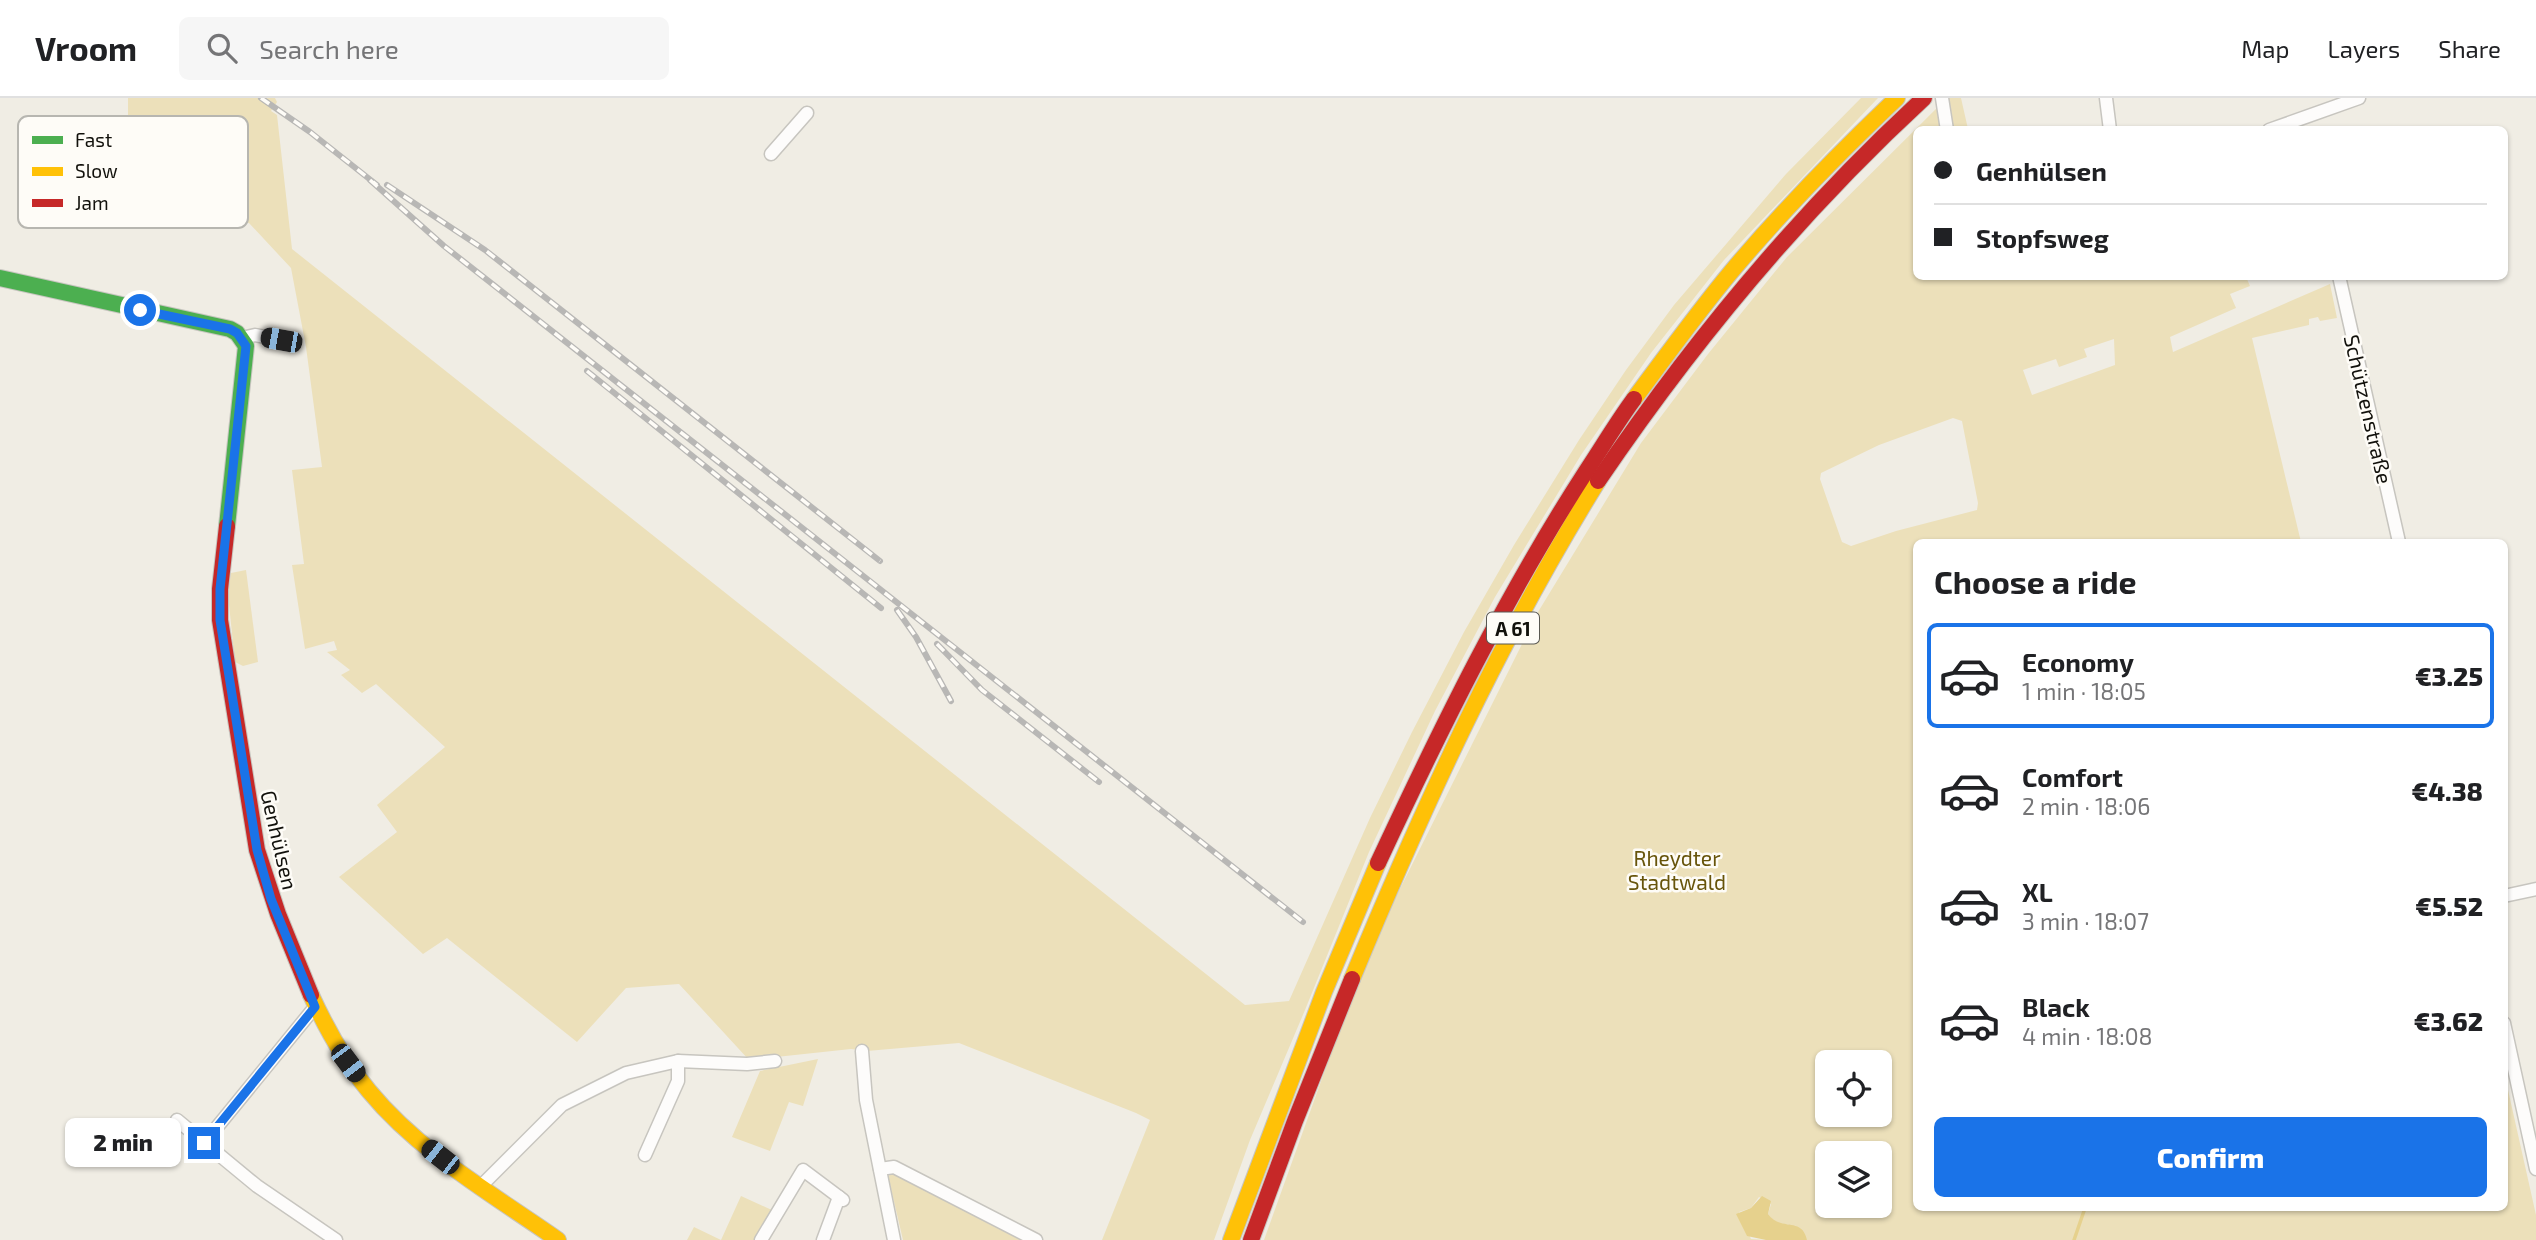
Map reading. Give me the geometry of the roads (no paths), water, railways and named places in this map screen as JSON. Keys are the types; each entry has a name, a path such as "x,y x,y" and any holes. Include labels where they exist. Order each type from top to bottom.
{"main road":[{"name":"A 61","path":"1231,1240 1270,1129 1364,898 1440,732 1495,623 1539,545 1652,373 1709,298 1833,159 1897,98"},
{"name":"A 61","path":"1251,1240 1353,974 1435,785 1491,670 1556,553 1598,482 1696,345 1813,208 1921,101"},
{"path":"0,278 230,329 242,338"},
{"name":"Genhülsen","path":"242,338 246,346 220,589 220,620 257,850 269,893 315,1007 348,1063 386,1110 440,1157 558,1240"}],"street":[{"path":"1942,98 1946,126"},
{"path":"2106,98 2110,126"},
{"path":"2303,124 2359,98"},
{"path":"771,154 807,113"},
{"name":"Schützenstraße","path":"2340,280 2398,539"},
{"path":"242,338 255,335 281,340"},
{"path":"2508,895 2536,889"},
{"path":"204,1143 315,1007"},
{"path":"2508,1041 2536,1169"},
{"path":"862,1051 866,1100 894,1240"},
{"path":"482,1185 562,1105 626,1073 678,1061 747,1064 775,1061"},
{"path":"645,1155 678,1081 678,1061"},
{"path":"177,1121 257,1186 336,1240"},
{"path":"880,1168 894,1167 1036,1240"},
{"path":"761,1240 803,1170 841,1198 823,1240"}],"waterway":[{"path":"2074,1240 2084,1211"}],"railway":[{"path":"261,98 310,132 377,185"},
{"path":"370,180 444,246 1303,922"},
{"path":"387,185 485,250 880,561"},
{"path":"587,371 881,608"},
{"path":"897,610 916,637 951,701"},
{"path":"937,644 982,690 1099,782"}],"park label":[{"name":"Rheydter Stadtwald","path":"1677,869"}]}
